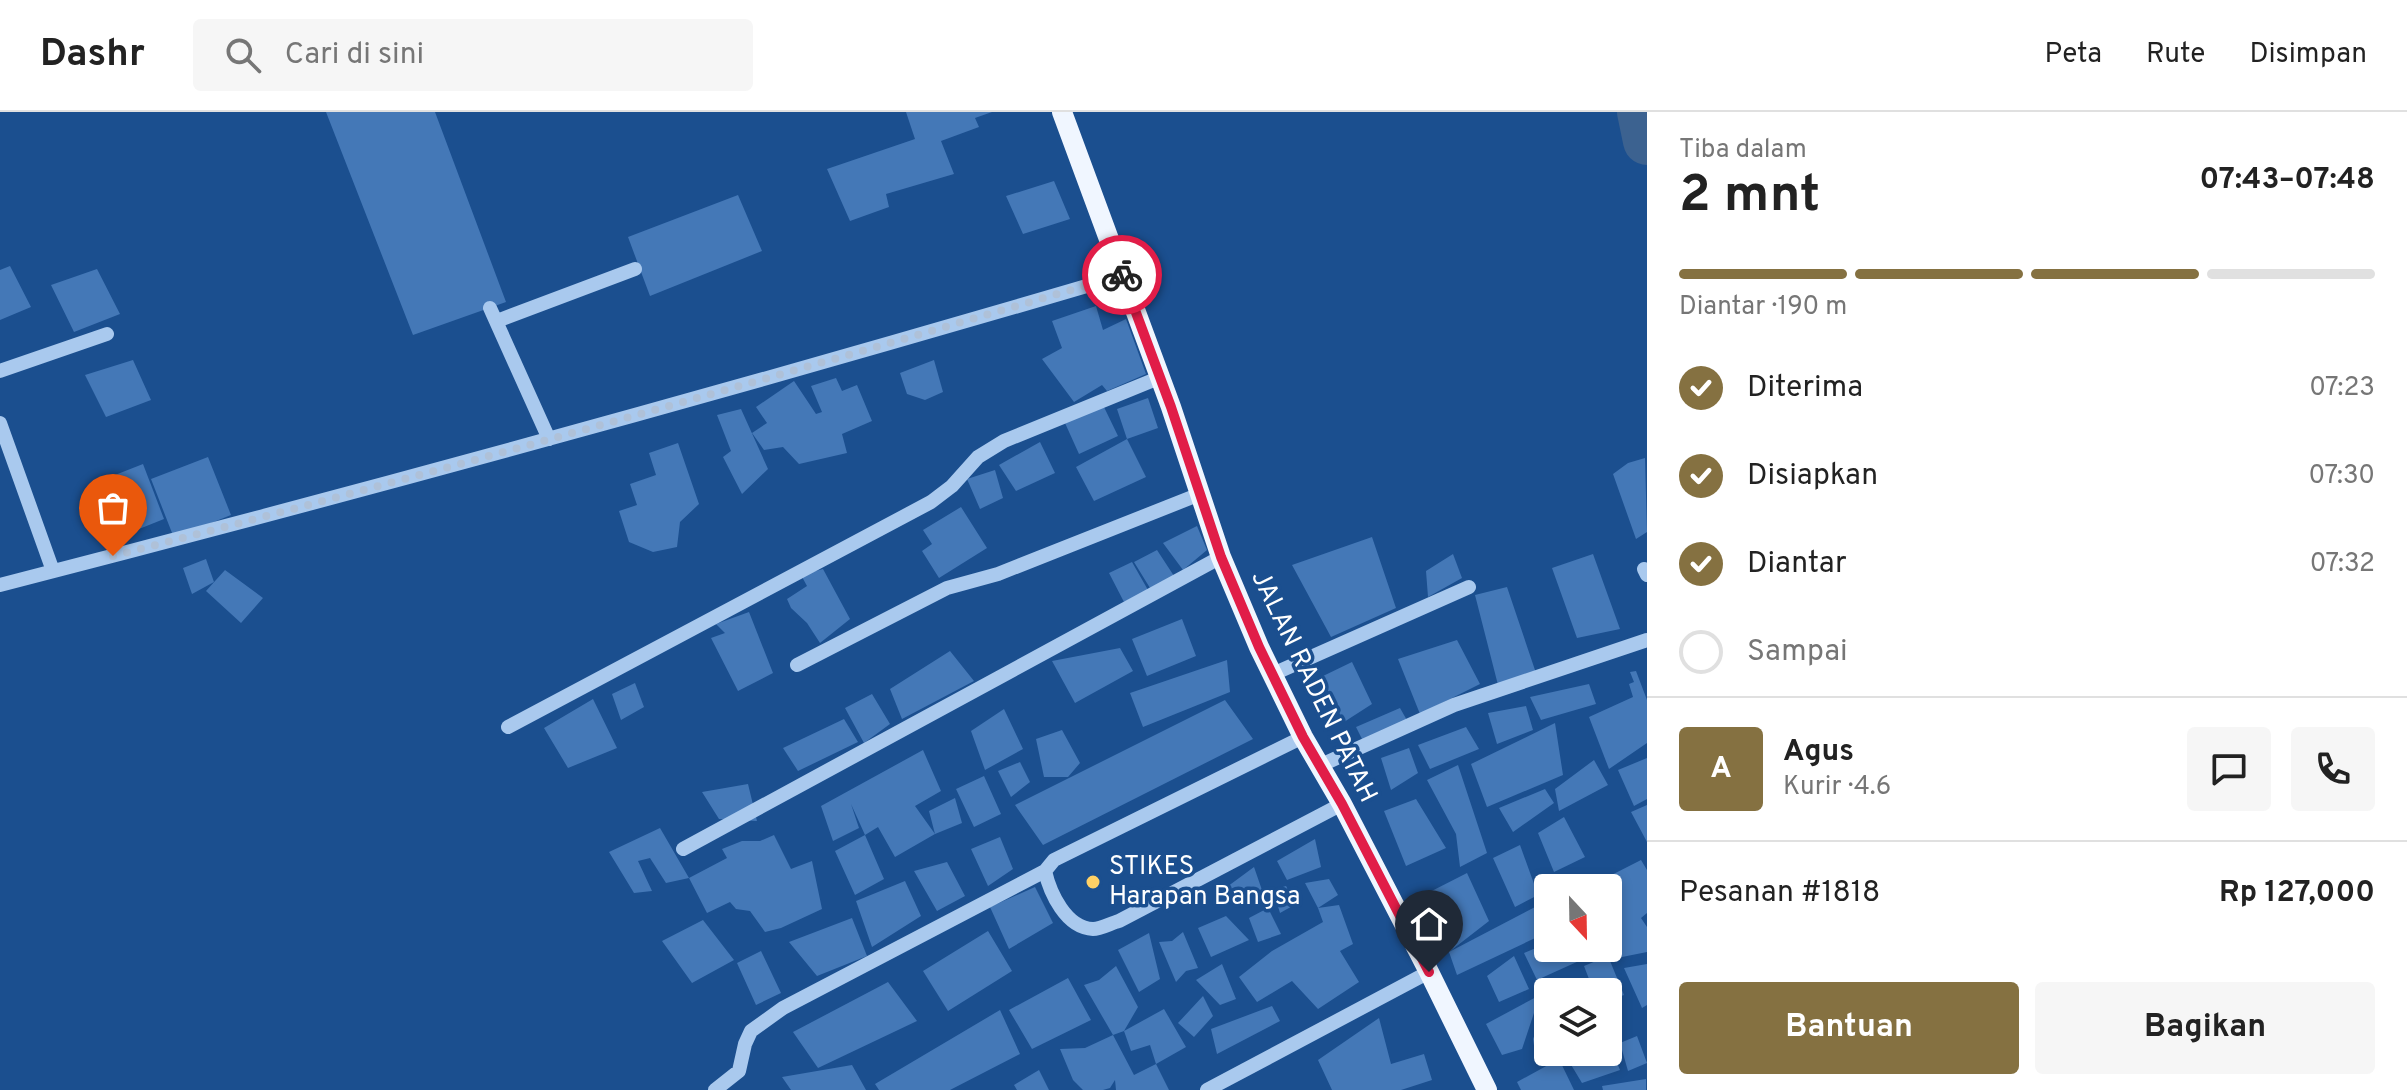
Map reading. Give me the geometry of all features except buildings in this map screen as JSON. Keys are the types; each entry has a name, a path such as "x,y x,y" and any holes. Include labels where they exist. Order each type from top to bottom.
{"main road":[{"name":"JALAN RADEN PATAH","path":"1062,112 1161,377 1221,557 1303,737 1342,804 1487,1090"}],"street":[{"path":"549,439 494,314 635,269"},
{"path":"0,585 296,509 848,357 1124,275"},
{"path":"0,371 107,334"},
{"path":"508,727 931,502 952,486 978,457 1004,441 1161,377"},
{"path":"0,423 53,571"},
{"path":"797,665 947,588 998,574 1200,494"},
{"path":"683,849 1221,557"},
{"path":"1273,674 1469,587"},
{"path":"1319,766 1454,705 1647,640"},
{"path":"715,1090 739,1071 751,1031 783,1008 1045,871 1054,860 1303,737"},
{"path":"1045,871 1048,887 1060,906 1077,924 1095,929 1119,921 1342,804"},
{"path":"1207,1090 1429,972"}],"waterway":[{"path":"1641,112 1647,141"}],"way so far":[{"path":"113,556 296,509 848,357 1122,275"}],"place":[{"name":"STIKES Harapan Bangsa","path":"1093,882"}],"route":[{"path":"1122,275 1171,407 1221,557 1259,647 1303,737 1342,804 1429,972"}]}
